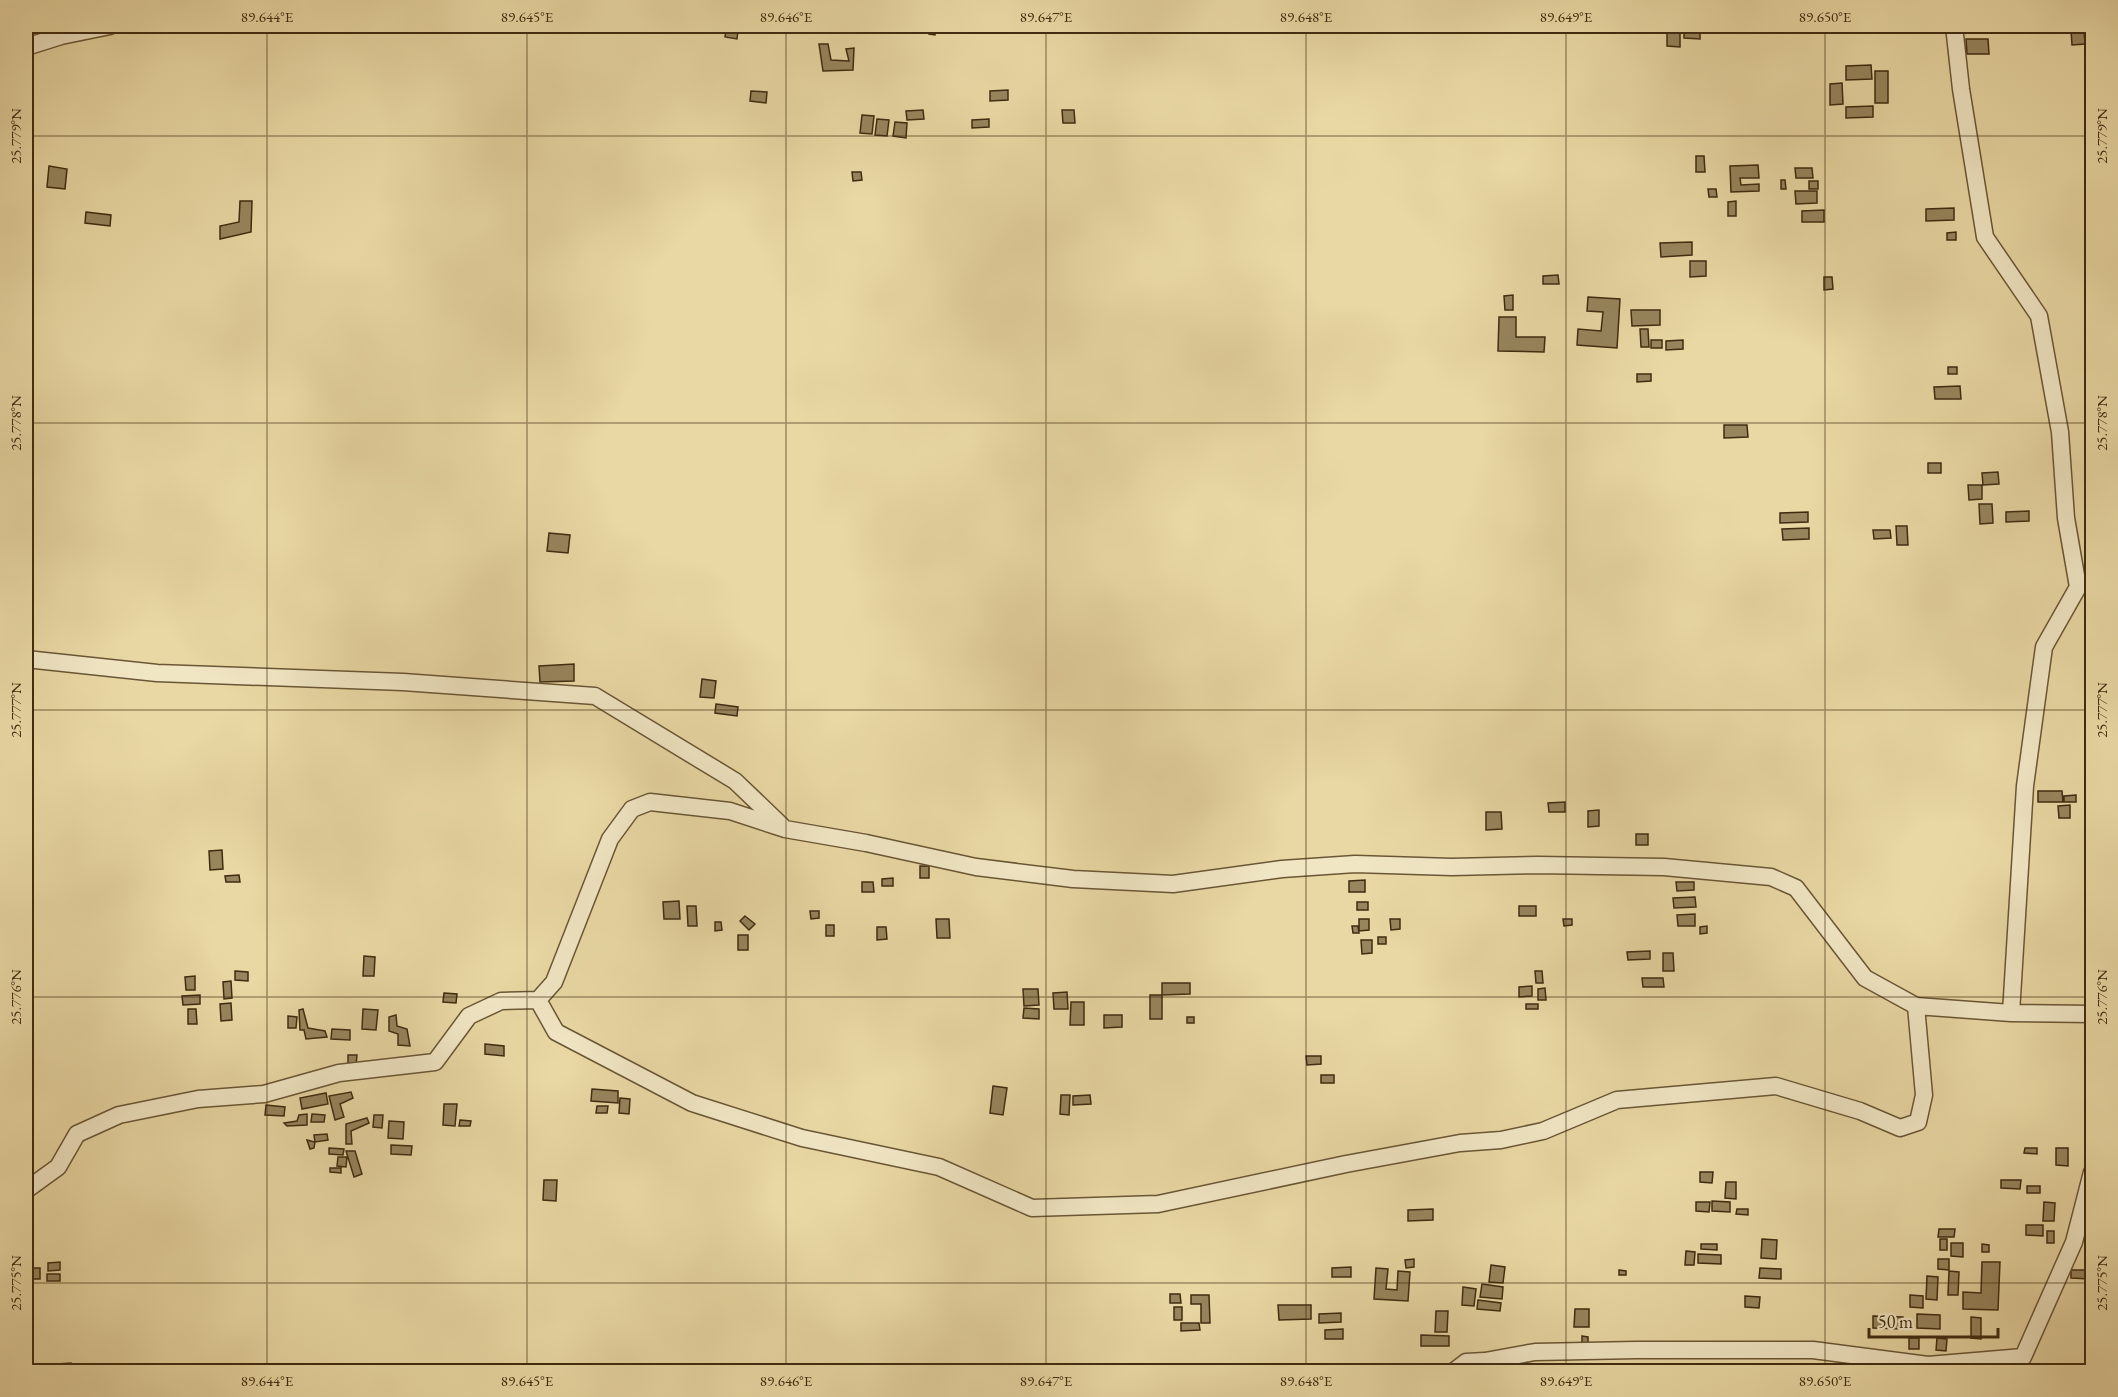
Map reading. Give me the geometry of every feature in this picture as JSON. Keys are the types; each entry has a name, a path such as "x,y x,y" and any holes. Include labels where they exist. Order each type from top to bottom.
{"street":[{"path":"26,47 61,36 110,26"},
{"path":"1954,26 1961,89 1985,237 2040,316 2060,432 2066,518 2078,587 2044,647 2025,786 2011,1013"},
{"path":"26,659 157,673 403,682 595,696 735,781 785,829"},
{"path":"26,1189 57,1167 77,1134 119,1115 198,1099 264,1094 339,1073 435,1062 469,1016 501,1001 538,1000 554,982 610,839 632,809 650,802 730,811 785,829 866,843 976,867 1073,879 1173,884 1282,869 1355,864 1452,867 1538,865 1664,867 1771,877 1796,888 1866,978 1916,1006 2011,1013 2092,1014"},
{"path":"538,1000 556,1032 692,1103 802,1138 939,1167 1032,1208 1158,1204 1346,1164 1460,1143 1501,1140 1544,1131 1617,1100 1776,1086 1860,1111 1900,1128 1918,1122 1924,1095 1916,1006"},
{"path":"1453,1371 1466,1362 1535,1352 1813,1350 1928,1365 2023,1357 2074,1242 2092,1172"}],"building":[{"path":"1629,26 1646,26 1646,31 1629,31"},
{"path":"1963,26 1990,26 1991,33 1963,33"},
{"path":"1667,27 1680,27 1680,47 1667,46"},
{"path":"1684,27 1700,27 1700,39 1684,38"},
{"path":"929,28 936,29 935,35 929,34"},
{"path":"726,29 738,30 737,39 725,37"},
{"path":"2084,29 2085,44 2072,45 2071,30"},
{"path":"1966,39 1988,39 1989,54 1967,54"},
{"path":"819,44 828,44 831,60 849,61 846,49 854,48 853,70 823,71"},
{"path":"2088,46 2092,46 2092,54 2088,54"},
{"path":"1871,65 1872,79 1846,80 1846,66"},
{"path":"1875,71 1888,71 1888,103 1875,103"},
{"path":"1842,83 1843,104 1830,105 1830,84"},
{"path":"1008,90 1008,100 990,101 990,91"},
{"path":"751,91 767,92 766,103 750,101"},
{"path":"1873,106 1873,117 1846,118 1846,107"},
{"path":"923,110 924,119 907,120 906,111"},
{"path":"1062,110 1074,110 1075,123 1063,123"},
{"path":"862,115 874,116 872,134 860,133"},
{"path":"877,119 889,120 887,136 875,135"},
{"path":"989,119 989,127 972,128 972,120"},
{"path":"895,122 907,123 906,138 893,136"},
{"path":"1696,156 1704,156 1705,172 1696,172"},
{"path":"1758,165 1759,178 1740,178 1741,185 1759,184 1759,191 1731,192 1730,166"},
{"path":"49,166 67,169 65,189 47,187"},
{"path":"1795,168 1812,168 1813,178 1796,178"},
{"path":"852,172 861,172 862,180 853,181"},
{"path":"1781,180 1785,180 1786,189 1781,189"},
{"path":"1809,181 1818,181 1818,189 1809,189"},
{"path":"1708,189 1716,189 1717,197 1709,197"},
{"path":"1795,191 1817,191 1817,203 1796,204"},
{"path":"240,201 252,201 251,232 220,239 220,226 239,222"},
{"path":"1736,201 1736,216 1728,216 1728,202"},
{"path":"1954,208 1954,220 1926,221 1926,209"},
{"path":"1824,210 1824,222 1802,222 1802,211"},
{"path":"86,212 111,215 110,226 85,223"},
{"path":"1956,232 1956,240 1947,240 1947,233"},
{"path":"1692,242 1692,255 1661,257 1660,243"},
{"path":"1690,261 1706,261 1706,276 1690,277"},
{"path":"1558,275 1559,284 1543,284 1543,276"},
{"path":"1824,277 1832,277 1833,289 1824,290"},
{"path":"1513,295 1513,310 1505,310 1504,296"},
{"path":"1588,297 1620,299 1617,348 1577,345 1578,329 1601,331 1603,312 1587,311"},
{"path":"1631,310 1660,310 1660,325 1632,326"},
{"path":"1499,317 1516,317 1516,337 1545,337 1544,352 1498,351"},
{"path":"1640,329 1648,329 1649,347 1641,347"},
{"path":"1651,340 1662,340 1662,348 1651,348"},
{"path":"1683,340 1683,349 1666,350 1666,341"},
{"path":"1948,367 1957,367 1957,374 1948,374"},
{"path":"1637,374 1651,374 1651,381 1637,382"},
{"path":"1960,386 1961,399 1935,399 1934,387"},
{"path":"1724,425 1747,425 1748,437 1724,438"},
{"path":"2085,429 2092,429 2092,445 2086,445"},
{"path":"2086,453 2092,453 2092,461 2086,461"},
{"path":"1928,463 1941,463 1941,473 1928,473"},
{"path":"1998,472 1999,484 1983,485 1982,473"},
{"path":"1968,485 1982,485 1982,499 1969,500"},
{"path":"1979,504 1992,504 1993,523 1980,524"},
{"path":"2029,511 2029,521 2006,522 2006,512"},
{"path":"1808,512 1808,522 1780,523 1780,513"},
{"path":"1896,526 1907,526 1908,545 1897,545"},
{"path":"1809,528 1809,539 1783,540 1782,529"},
{"path":"1873,530 1890,530 1891,538 1874,539"},
{"path":"549,533 570,535 568,553 547,551"},
{"path":"574,664 574,681 540,682 539,666"},
{"path":"702,679 716,681 714,698 700,697"},
{"path":"716,704 738,707 737,716 715,713"},
{"path":"2038,791 2062,791 2063,802 2038,802"},
{"path":"2076,795 2076,802 2064,802 2064,796"},
{"path":"1565,802 1565,812 1549,812 1548,803"},
{"path":"2070,805 2070,818 2059,818 2058,806"},
{"path":"1599,810 1599,826 1588,827 1588,811"},
{"path":"1486,812 1501,812 1502,829 1486,830"},
{"path":"1636,834 1648,834 1648,845 1636,845"},
{"path":"222,850 223,869 210,870 209,851"},
{"path":"920,866 929,866 929,878 920,878"},
{"path":"239,875 240,882 226,882 225,876"},
{"path":"893,878 893,886 882,886 882,879"},
{"path":"1365,880 1365,892 1349,892 1349,881"},
{"path":"862,882 873,882 874,892 862,892"},
{"path":"1676,882 1694,882 1694,890 1677,891"},
{"path":"1695,897 1696,907 1674,908 1673,898"},
{"path":"679,901 680,919 664,919 663,902"},
{"path":"1357,902 1368,902 1368,910 1357,910"},
{"path":"687,906 696,906 697,926 688,926"},
{"path":"1519,906 1536,906 1536,916 1519,916"},
{"path":"810,911 819,911 819,918 811,919"},
{"path":"1695,914 1695,926 1678,926 1677,915"},
{"path":"745,916 755,924 749,930 740,921"},
{"path":"936,919 949,919 950,938 937,938"},
{"path":"1359,919 1369,919 1369,930 1359,931"},
{"path":"1390,919 1400,919 1400,929 1391,930"},
{"path":"1563,919 1572,919 1572,925 1564,926"},
{"path":"715,922 721,922 722,930 715,931"},
{"path":"826,925 834,925 834,936 826,936"},
{"path":"1352,926 1358,926 1359,933 1353,933"},
{"path":"1707,926 1707,933 1700,934 1700,927"},
{"path":"877,927 886,927 887,939 877,940"},
{"path":"738,935 748,935 748,950 738,950"},
{"path":"1378,937 1386,937 1386,944 1378,944"},
{"path":"1361,940 1372,940 1372,953 1362,954"},
{"path":"1650,951 1650,959 1628,960 1627,952"},
{"path":"1663,953 1673,953 1674,971 1663,971"},
{"path":"364,956 375,957 374,976 363,976"},
{"path":"235,971 248,972 248,981 235,980"},
{"path":"1535,971 1542,971 1543,983 1536,983"},
{"path":"195,976 195,990 186,990 185,977"},
{"path":"1642,978 1663,978 1664,987 1643,987"},
{"path":"231,981 232,998 224,999 223,982"},
{"path":"1162,983 1190,983 1190,994 1162,995"},
{"path":"1532,986 1532,996 1519,997 1519,987"},
{"path":"1545,988 1546,1000 1538,1000 1538,989"},
{"path":"1023,989 1038,989 1039,1005 1024,1006"},
{"path":"1067,992 1068,1009 1054,1009 1053,993"},
{"path":"444,993 457,994 456,1003 443,1002"},
{"path":"200,995 200,1004 183,1005 182,996"},
{"path":"1150,995 1162,995 1162,1019 1150,1019"},
{"path":"1071,1002 1084,1002 1084,1025 1070,1025"},
{"path":"231,1003 232,1020 221,1021 220,1004"},
{"path":"1526,1004 1538,1004 1538,1009 1526,1009"},
{"path":"1024,1008 1039,1009 1039,1019 1023,1018"},
{"path":"188,1009 196,1009 197,1024 188,1024"},
{"path":"303,1009 308,1028 325,1031 327,1037 306,1039 304,1030 300,1030 299,1010"},
{"path":"363,1009 378,1010 376,1030 362,1029"},
{"path":"396,1015 397,1026 407,1029 410,1046 398,1045 398,1034 389,1031 389,1017"},
{"path":"1104,1015 1122,1015 1122,1027 1104,1028"},
{"path":"288,1016 297,1017 296,1028 288,1028"},
{"path":"1187,1017 1194,1017 1194,1023 1187,1023"},
{"path":"332,1029 350,1030 350,1040 331,1039"},
{"path":"485,1044 504,1046 504,1056 485,1054"},
{"path":"348,1055 357,1055 356,1066 348,1065"},
{"path":"1306,1056 1321,1056 1321,1064 1307,1065"},
{"path":"1321,1075 1334,1075 1334,1083 1321,1083"},
{"path":"993,1086 1007,1088 1003,1115 990,1113"},
{"path":"592,1089 618,1091 618,1103 591,1101"},
{"path":"351,1092 353,1098 340,1104 344,1117 335,1120 329,1096"},
{"path":"326,1093 328,1104 302,1109 300,1098"},
{"path":"1061,1095 1070,1095 1069,1115 1060,1114"},
{"path":"1090,1095 1091,1104 1073,1105 1073,1096"},
{"path":"620,1098 630,1099 629,1114 619,1113"},
{"path":"444,1104 457,1104 455,1126 443,1125"},
{"path":"266,1105 285,1107 284,1116 265,1115"},
{"path":"597,1106 608,1106 607,1113 596,1113"},
{"path":"307,1114 307,1125 287,1126 284,1123 297,1121 299,1115"},
{"path":"312,1114 325,1115 324,1122 311,1122"},
{"path":"374,1115 383,1115 382,1128 373,1127"},
{"path":"367,1118 369,1123 351,1131 352,1144 346,1144 346,1124"},
{"path":"460,1120 471,1121 470,1126 459,1126"},
{"path":"389,1121 404,1122 403,1139 388,1138"},
{"path":"327,1134 328,1140 315,1142 314,1135"},
{"path":"307,1140 315,1142 314,1148 310,1149"},
{"path":"391,1145 412,1146 411,1155 391,1154"},
{"path":"329,1148 344,1149 343,1155 329,1154"},
{"path":"2025,1148 2037,1148 2037,1154 2024,1153"},
{"path":"2056,1148 2068,1148 2068,1166 2056,1165"},
{"path":"346,1151 355,1151 362,1174 354,1177"},
{"path":"338,1157 347,1157 346,1167 337,1166"},
{"path":"330,1168 341,1168 341,1173 330,1172"},
{"path":"1700,1172 1713,1172 1712,1183 1700,1182"},
{"path":"544,1180 557,1180 556,1201 543,1200"},
{"path":"2001,1180 2021,1180 2020,1189 2001,1188"},
{"path":"1726,1182 1736,1182 1736,1199 1725,1198"},
{"path":"2027,1186 2040,1186 2040,1193 2027,1193"},
{"path":"1712,1201 1730,1202 1730,1212 1712,1211"},
{"path":"1696,1202 1710,1202 1709,1212 1696,1211"},
{"path":"2044,1202 2055,1203 2054,1221 2043,1221"},
{"path":"1433,1209 1433,1220 1408,1221 1408,1210"},
{"path":"1737,1209 1748,1209 1748,1215 1736,1214"},
{"path":"2026,1225 2043,1225 2043,1236 2026,1235"},
{"path":"1939,1229 1955,1229 1954,1237 1938,1237"},
{"path":"2047,1231 2054,1231 2054,1243 2047,1243"},
{"path":"1762,1239 1777,1240 1776,1259 1761,1258"},
{"path":"1940,1239 1947,1239 1947,1250 1940,1250"},
{"path":"1951,1243 1963,1243 1963,1257 1951,1256"},
{"path":"1701,1244 1717,1244 1717,1250 1701,1249"},
{"path":"1982,1244 1989,1245 1989,1252 1982,1252"},
{"path":"1686,1251 1695,1252 1694,1265 1685,1265"},
{"path":"1698,1254 1721,1255 1721,1264 1698,1263"},
{"path":"1414,1259 1414,1267 1406,1268 1405,1260"},
{"path":"1938,1259 1949,1259 1949,1270 1938,1269"},
{"path":"60,1262 60,1270 48,1271 48,1263"},
{"path":"1982,1262 2000,1262 1998,1310 1963,1309 1963,1292 1981,1293"},
{"path":"1491,1265 1505,1267 1503,1283 1489,1282"},
{"path":"1351,1267 1351,1277 1332,1277 1332,1268"},
{"path":"32,1268 40,1268 40,1279 33,1279"},
{"path":"1376,1268 1388,1269 1386,1289 1397,1290 1398,1271 1410,1272 1408,1301 1374,1299"},
{"path":"1760,1268 1781,1269 1781,1279 1759,1278"},
{"path":"1619,1270 1626,1271 1626,1275 1619,1275"},
{"path":"2071,1270 2091,1270 2090,1279 2071,1278"},
{"path":"1949,1271 1959,1272 1958,1295 1948,1295"},
{"path":"47,1274 60,1274 60,1281 47,1281"},
{"path":"1927,1276 1938,1277 1937,1300 1926,1299"},
{"path":"1482,1284 1503,1287 1502,1299 1480,1297"},
{"path":"1463,1287 1476,1289 1474,1306 1462,1305"},
{"path":"1170,1294 1180,1294 1181,1303 1170,1303"},
{"path":"1191,1295 1209,1295 1210,1323 1201,1323 1201,1304 1191,1304"},
{"path":"1910,1295 1923,1296 1923,1308 1910,1307"},
{"path":"1745,1296 1760,1297 1759,1308 1745,1307"},
{"path":"1478,1300 1501,1303 1500,1311 1477,1309"},
{"path":"1278,1305 1311,1305 1311,1319 1279,1320"},
{"path":"1174,1307 1182,1307 1182,1320 1174,1320"},
{"path":"1575,1309 1589,1309 1589,1327 1574,1327"},
{"path":"1436,1311 1448,1311 1447,1332 1435,1332"},
{"path":"1341,1313 1341,1322 1319,1323 1319,1314"},
{"path":"1917,1314 1940,1315 1940,1329 1917,1328"},
{"path":"1873,1316 1903,1317 1903,1329 1873,1328"},
{"path":"1971,1317 1981,1318 1981,1339 1971,1338"},
{"path":"1181,1323 1199,1323 1200,1330 1181,1331"},
{"path":"1343,1329 1343,1339 1325,1339 1325,1330"},
{"path":"1421,1335 1449,1336 1449,1346 1421,1346"},
{"path":"1582,1336 1588,1337 1588,1345 1582,1344"},
{"path":"1909,1338 1919,1338 1919,1349 1909,1349"},
{"path":"1937,1338 1947,1339 1946,1351 1936,1350"},
{"path":"71,1363 72,1372 59,1372 58,1364"}]}
